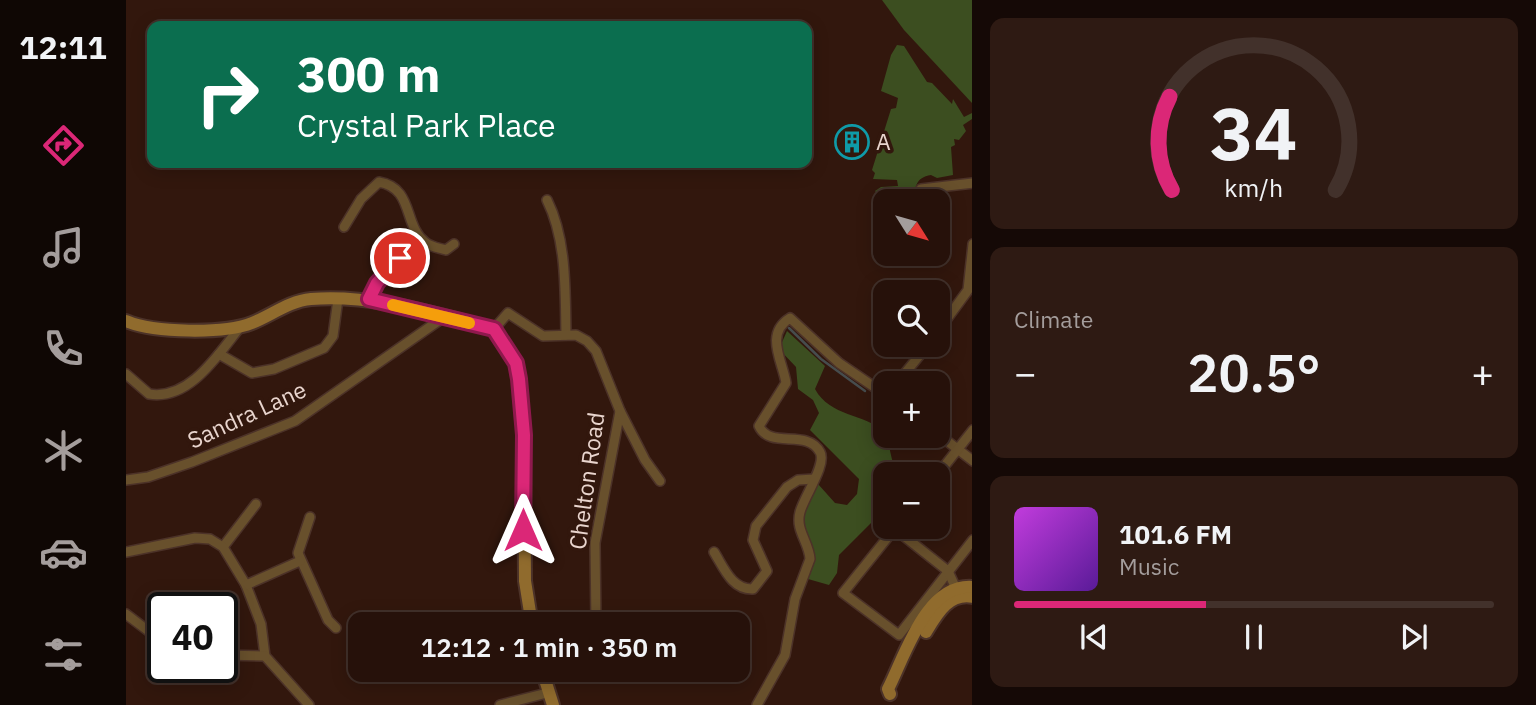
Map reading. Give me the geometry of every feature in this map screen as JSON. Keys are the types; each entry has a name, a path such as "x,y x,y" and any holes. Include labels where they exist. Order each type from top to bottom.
{"street":[{"path":"344,227 361,199 379,182 396,189 405,199 421,239 427,244 446,250 454,244"},
{"path":"921,189 972,183"},
{"path":"494,329 508,313 543,336 566,335 565,291 557,222 547,200"},
{"path":"369,299 386,272 421,239"},
{"path":"950,315 968,290 972,243"},
{"path":"219,354 252,373 274,369 324,348 332,336 338,299"},
{"path":"126,321 163,330 241,326 299,301 369,299 494,329 516,363 519,379 524,435 525,581 530,612"},
{"name":"Sandra Lane","path":"126,480 148,477 192,463 295,421 444,317"},
{"path":"757,705 785,655 795,599 810,559 799,528 799,516 822,466 818,449 803,441 773,438 766,435 759,426 786,383 776,348 779,331 790,318 839,363 873,386"},
{"path":"126,374 144,392 161,394 200,376 241,326"},
{"name":"Chelton Road","path":"566,335 583,338 591,344 621,411 602,496 596,543 596,612"},
{"path":"907,371 918,357"},
{"path":"621,411 645,460 660,481"},
{"path":"948,462 972,430"},
{"path":"950,443 972,461"},
{"path":"714,552 735,584 742,590 753,589 767,571 753,540 756,526 787,487 799,480 814,479"},
{"path":"223,547 256,505"},
{"path":"310,517 309,527 298,549 300,561 328,620 336,628"},
{"path":"126,552 202,537 223,547 246,585 261,624 265,656 309,705"},
{"path":"886,539 843,593 899,635 972,540"},
{"path":"909,539 948,571 963,594"},
{"path":"246,585 300,561"},
{"path":"888,700 932,622 945,606 972,587"},
{"path":"126,614 147,630"},
{"path":"238,655 265,656"},
{"path":"500,705 550,699 545,682"}],"green space":[{"path":"882,0 972,0 972,103 904,30"},
{"path":"897,45 904,46 927,82 932,83 952,104 953,99 964,117 972,113 972,119 963,125 966,131 959,140 954,139 955,145 951,147 953,175 937,178 926,176 917,184 916,189 878,189 898,186 897,180 873,179 875,173 872,170 891,109 896,108 898,98 881,91 891,55"},
{"path":"787,331 825,366 815,389 821,398 838,410 873,424 873,448 890,448 893,462 873,462 873,521 839,555 837,573 829,585 808,579 811,557 804,534 804,515 818,484 835,503 847,505 857,494 859,479 810,430 819,413 813,400 798,389 796,367 779,349"}],"waterway":[{"path":"789,328 821,359 865,391"}],"slow traffic":[{"path":"393,305 469,323"}],"place":[{"name":"A","path":"852,142"}],"route":[{"path":"400,258 377,283 369,299 494,329 516,363 524,435 523,530"}]}
